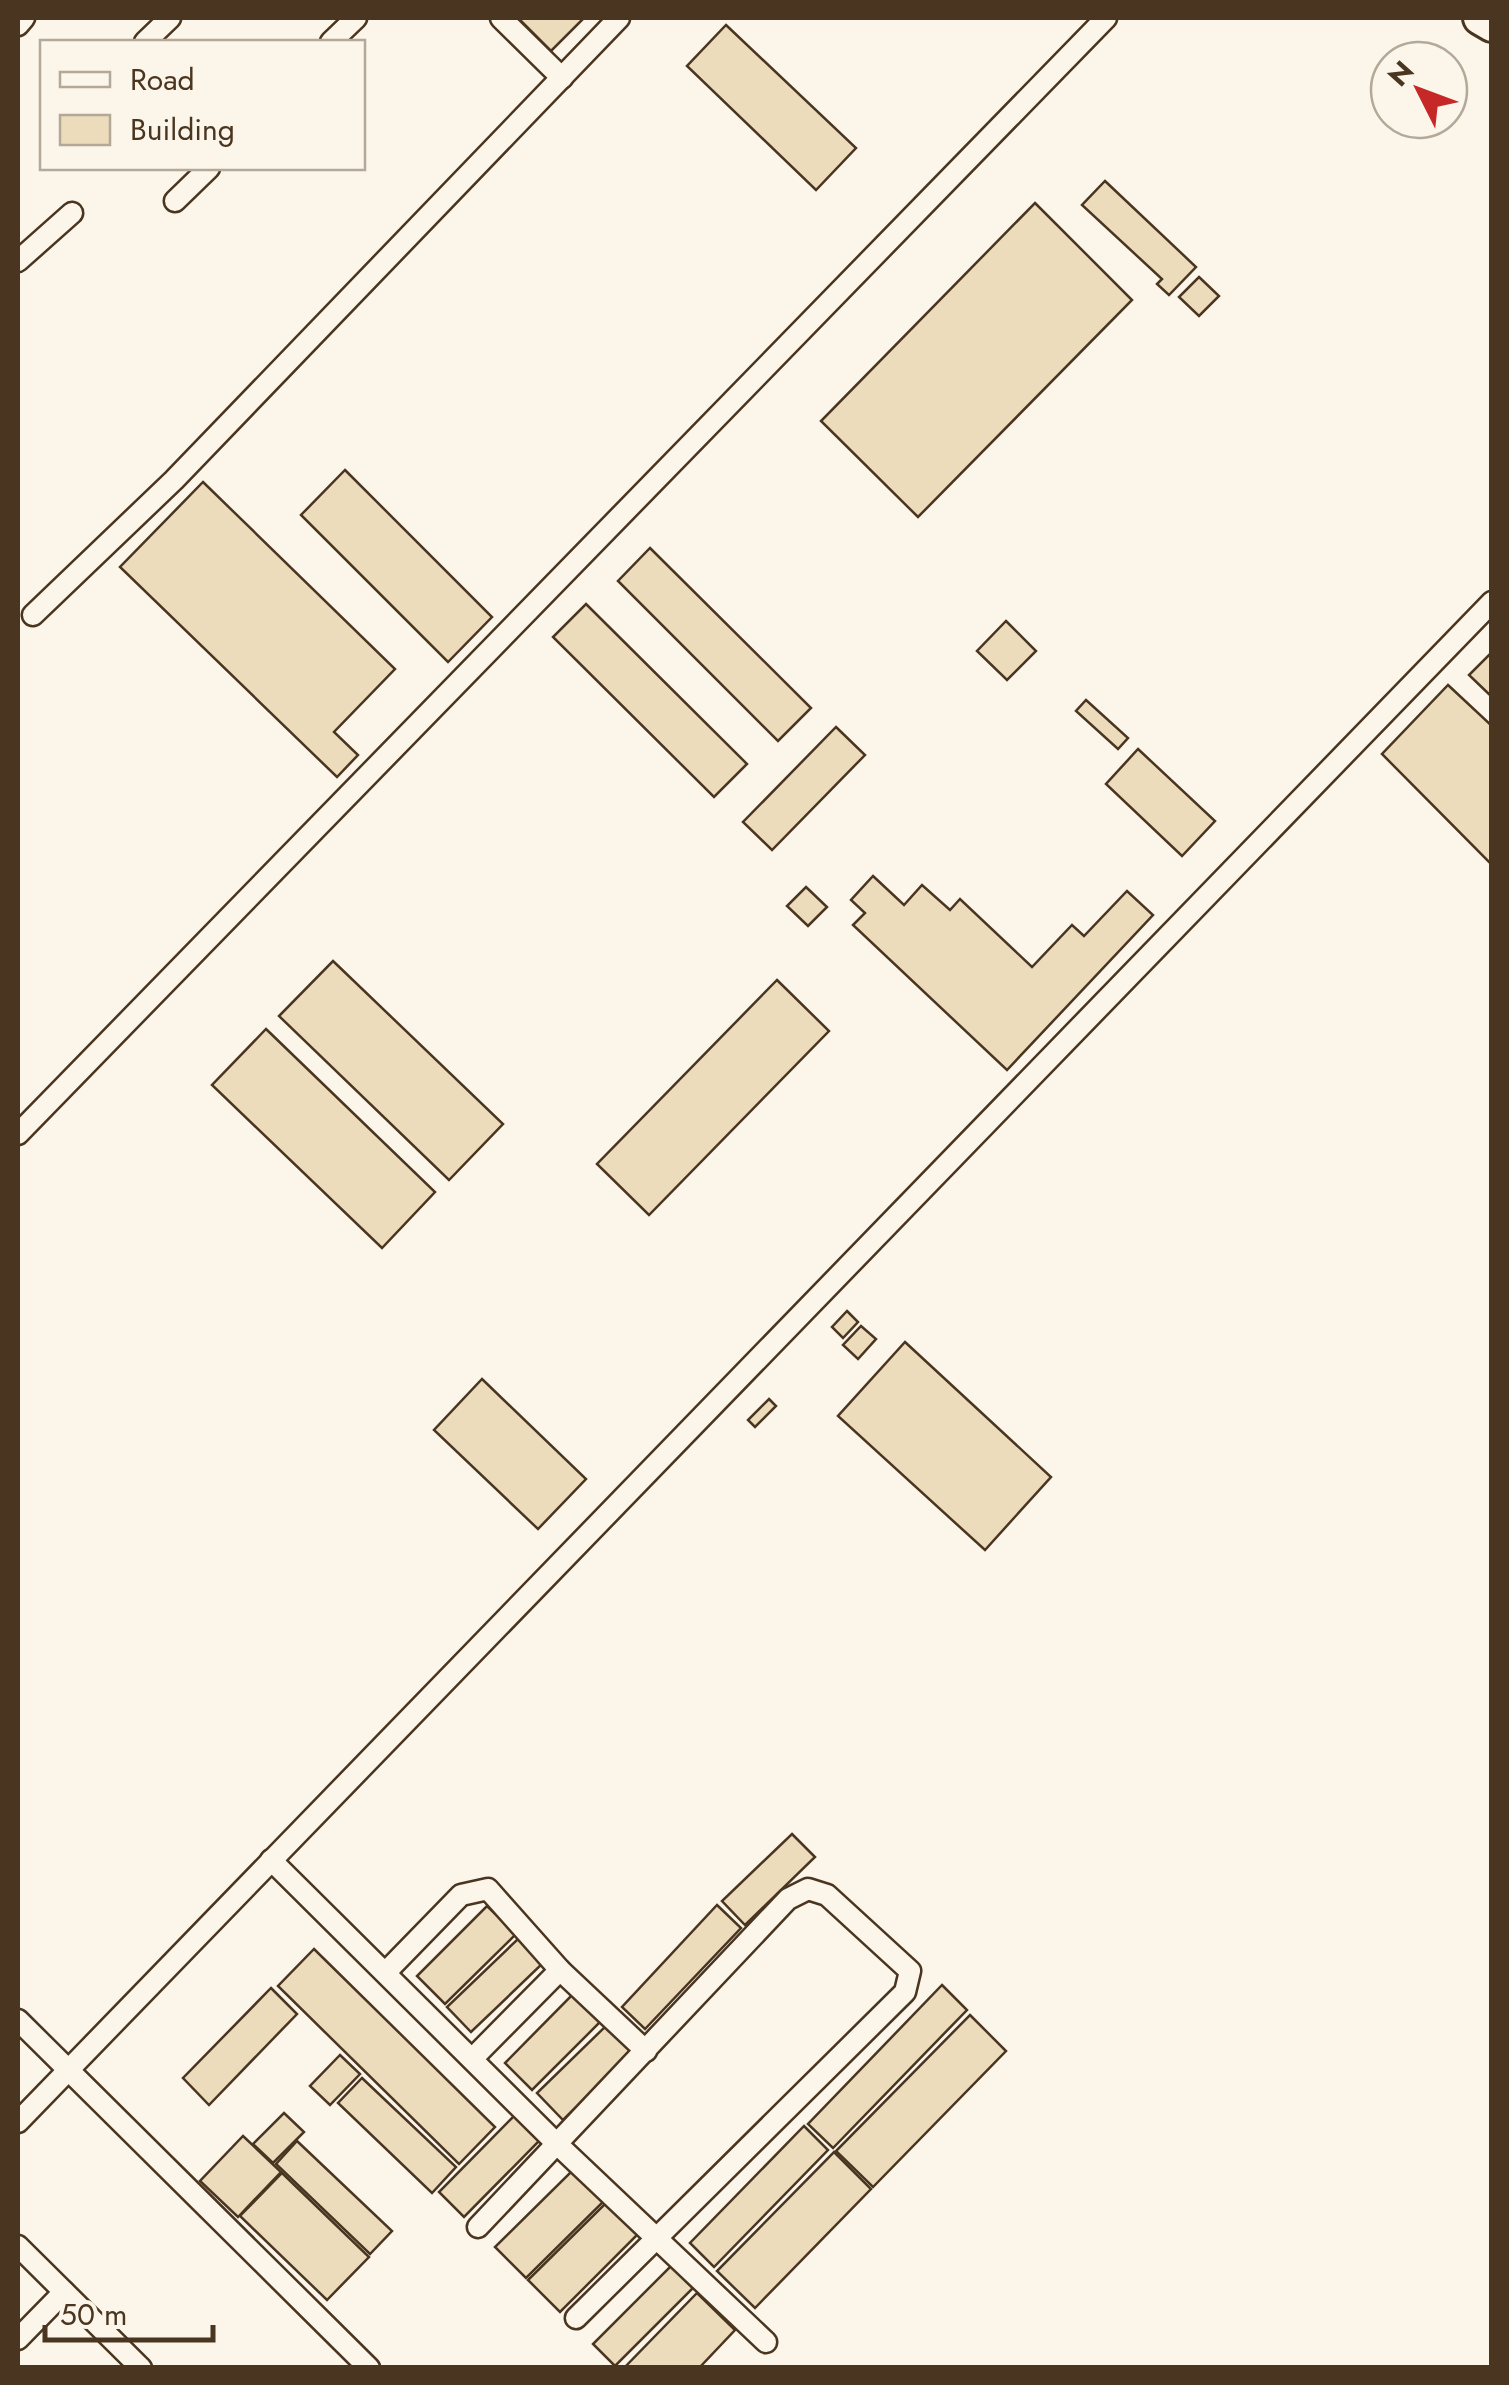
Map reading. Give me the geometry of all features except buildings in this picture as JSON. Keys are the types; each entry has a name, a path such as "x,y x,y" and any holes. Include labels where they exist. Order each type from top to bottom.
{"main road":[{"path":"1480,18 1492,25"}],"street":[{"path":"18,24 24,18"},
{"path":"147,40 170,18"},
{"path":"334,40 356,18"},
{"path":"501,18 562,78"},
{"path":"33,615 174,480 619,18"},
{"path":"18,1134 1106,18"},
{"path":"175,202 206,170"},
{"path":"18,261 72,213"},
{"path":"18,2122 1492,602"},
{"path":"271,1860 556,2144 766,2342"},
{"path":"386,1972 461,1895 475,1888 488,1889 560,1970 646,2051"},
{"path":"478,2226 788,1900 808,1889 827,1895 910,1971 905,1992 576,2318"},
{"path":"472,2059 560,1970"},
{"path":"18,2020 369,2368"},
{"path":"18,2246 141,2368"},
{"path":"18,2339 64,2292"}]}
